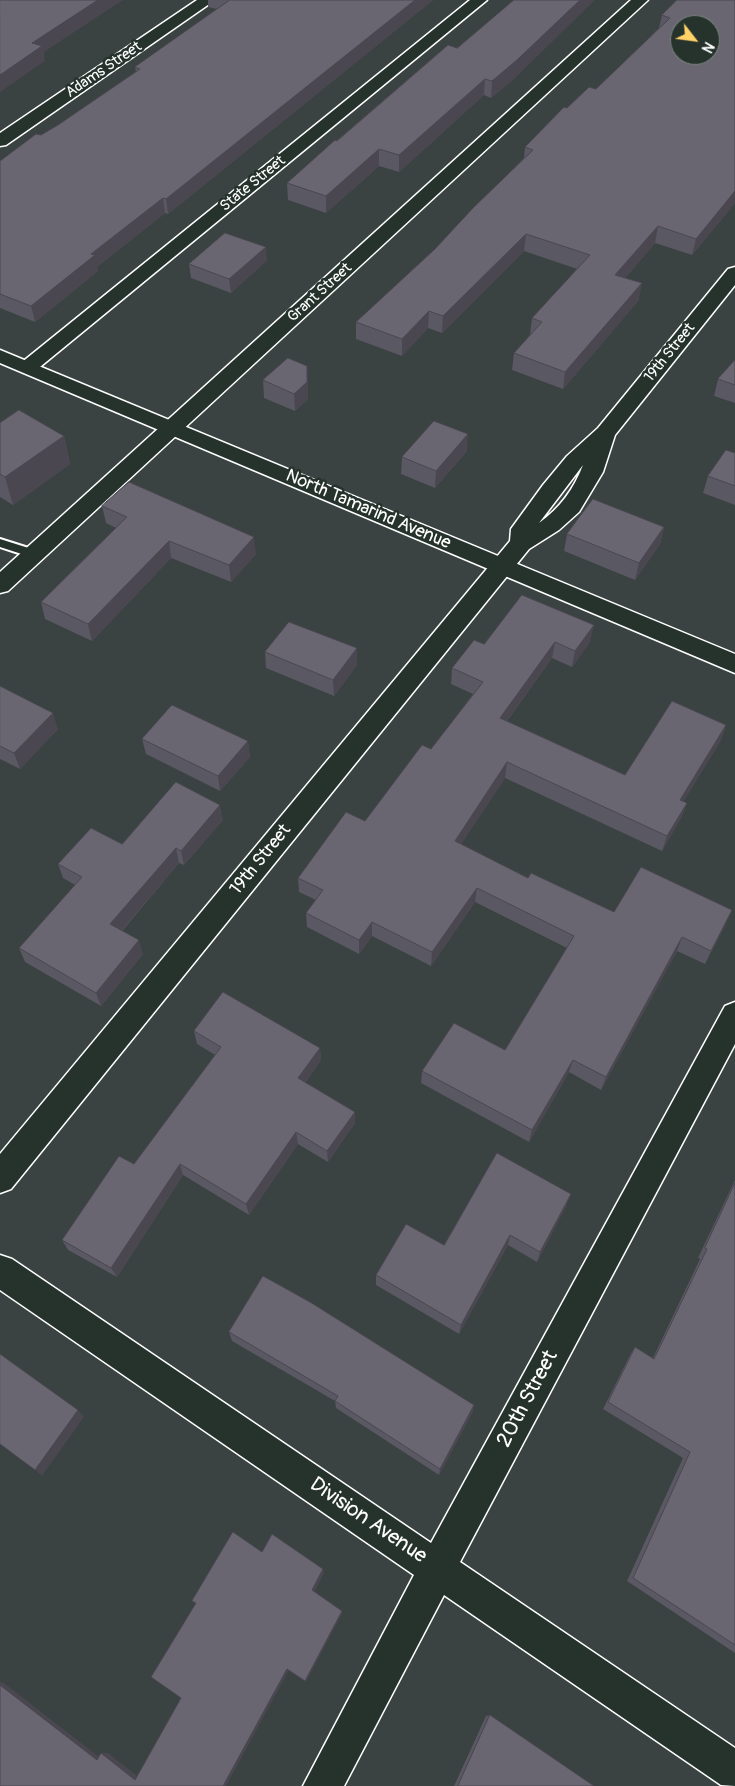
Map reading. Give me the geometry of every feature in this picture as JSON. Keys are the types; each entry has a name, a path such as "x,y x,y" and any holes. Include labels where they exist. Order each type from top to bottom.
{"street":[{"name":"Adams Street","path":"0,141 207,0"},
{"name":"State Street","path":"28,367 479,0"},
{"name":"Grant Street","path":"0,585 640,0"},
{"name":"19th Street","path":"0,1178 521,543 552,525 573,505 595,468 605,433 735,273"},
{"name":"North Tamarind Avenue","path":"0,356 735,664"},
{"name":"20th Street","path":"323,1786 437,1568 735,1015"},
{"name":"Division Avenue","path":"0,1271 735,1771"}],"lane":[{"path":"0,543 34,554"}],"building":[{"path":"0,0 98,0 32,43 42,46 0,75"},
{"path":"230,0 415,0 166,199 163,198 91,254 95,255 31,306 0,294 0,161 36,134 41,135 58,125 140,69 135,67"},
{"path":"514,0 580,0 517,60 492,81 485,79 399,155 379,149 326,196 287,183 448,45 457,48"},
{"path":"677,0 735,0 735,191 696,239 658,226 615,275 642,283 565,372 514,353 542,322 532,318 590,255 526,234 443,316 429,311 402,339 356,322 435,249 473,208 533,150 525,147 564,107 567,108 589,87 596,89 670,18 662,15"},
{"path":"225,233 266,247 229,279 189,264"},
{"path":"288,358 307,366 307,382 294,394 263,380"},
{"path":"735,360 735,385 718,379"},
{"path":"19,410 64,436 5,477 0,474 0,423"},
{"path":"434,421 468,434 436,471 402,457"},
{"path":"726,450 735,453 735,486 708,476"},
{"path":"129,482 254,537 229,565 169,541 88,624 41,602 127,517 102,506"},
{"path":"593,499 664,527 639,563 567,534"},
{"path":"522,595 594,625 575,651 555,642 500,718 625,775 672,701 726,725 680,800 687,803 667,836 507,762 455,841 528,878 531,873 614,912 641,867 732,910 711,951 682,937 606,1077 573,1060 532,1130 422,1071 454,1023 505,1050 574,936 477,888 432,952 372,922 359,940 306,913 323,890 298,878 346,812 365,821 422,745 431,749 483,682 452,668 474,640 484,644"},
{"path":"289,622 357,648 333,680 265,652"},
{"path":"0,686 53,713 14,753 0,746"},
{"path":"172,705 248,741 218,776 142,739"},
{"path":"176,782 220,805 181,851 176,848 110,924 139,940 96,993 19,948 82,877 58,864 91,828 122,844"},
{"path":"223,992 320,1048 298,1078 355,1112 327,1151 296,1132 246,1204 180,1164 111,1268 62,1240 119,1156 134,1164 221,1047 194,1031"},
{"path":"497,1153 571,1194 540,1252 510,1235 461,1325 376,1275 406,1224 444,1245"},
{"path":"735,1183 735,1645 633,1578 690,1452 608,1402 635,1347 654,1359 707,1249 705,1248"},
{"path":"263,1276 310,1302 474,1405 440,1469 335,1401 338,1396 229,1332"},
{"path":"0,1354 78,1410 35,1470 0,1444"},
{"path":"233,1532 262,1552 272,1534 323,1569 312,1590 342,1611 305,1681 287,1669 223,1786 0,1786 0,1685 97,1760 101,1753 135,1780 181,1698 151,1677 196,1603 192,1601"},
{"path":"490,1715 594,1786 458,1786"}]}
